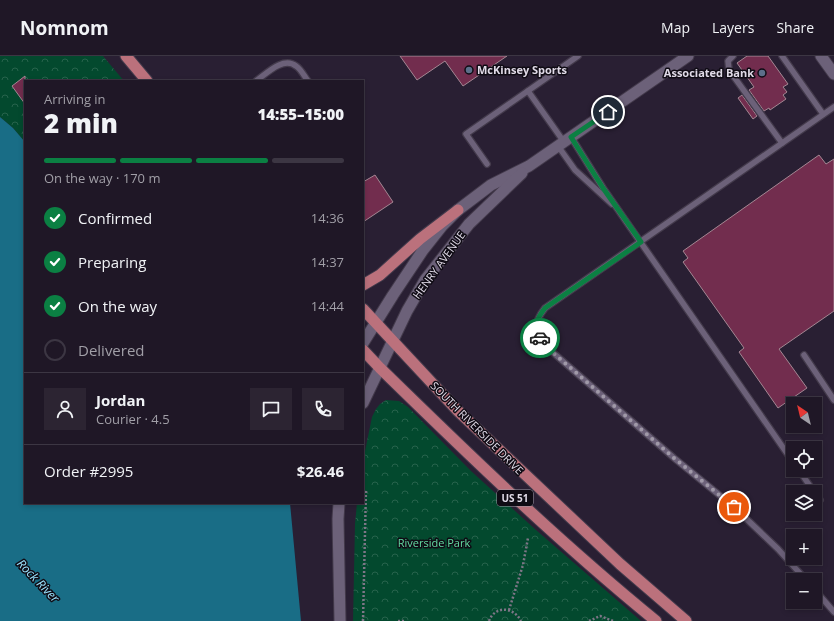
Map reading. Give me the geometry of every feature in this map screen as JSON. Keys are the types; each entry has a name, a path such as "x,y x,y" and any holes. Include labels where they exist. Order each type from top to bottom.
{"main road":[{"path":"126,56 147,80"},
{"path":"364,284 380,275 420,239 458,210"},
{"name":"SOUTH RIVERSIDE DRIVE","path":"364,310 458,411 559,508 620,564 686,621"},
{"name":"US 51","path":"364,351 535,517 572,551 656,621"}],"street":[{"path":"821,56 834,74"},
{"name":"HENRY AVENUE","path":"364,341 423,250 442,226 458,210 491,185 529,166 683,57"},
{"name":"HENRY AVENUE","path":"364,401 392,341 418,291 451,246 473,220 529,166"},
{"path":"339,504 340,621"}],"lane":[{"path":"487,164 466,134 578,56"},
{"path":"733,56 728,61 730,70 782,143"},
{"path":"782,56 823,114"},
{"path":"257,80 277,66 286,63 294,64 307,80"},
{"path":"528,91 564,142 603,188 620,211 786,452"},
{"path":"800,573 778,549 734,507 550,350 537,333 536,328 537,321 545,308 834,107"},
{"path":"564,142 575,170 620,211"},
{"path":"804,356 834,400"},
{"path":"822,598 834,612"}],"path":[{"path":"363,621 366,489"},
{"path":"509,610 523,565 528,538"},
{"path":"489,621 493,614 498,611 509,610 518,615 521,621"},
{"path":"589,621 600,616 613,621"},
{"path":"398,621 406,621"}],"green space":[{"path":"0,56 103,56 123,80 24,80 24,141 13,128 0,117"},
{"name":"Riverside Park","path":"386,400 399,401 408,407 471,471 536,530 641,621 353,621 355,524 357,504 364,504 364,456 372,417 380,404"}],"water":[{"name":"Rock River","path":"0,117 13,128 24,141 24,504 290,504 301,621 0,621"}],"building":[{"name":"McKinsey Sports","path":"400,56 507,56 463,86 445,61 417,80"},
{"name":"Associated Bank","path":"747,56 768,56 788,84 783,87 787,92 783,95 786,99 770,110 769,108 764,111 749,90 754,87 737,63"},
{"path":"25,76 24,103 12,86"},
{"path":"742,95 757,116 753,119 738,98"},
{"path":"819,155 826,164 834,159 834,311 779,349 807,388 794,397 786,397 786,402 778,408 739,352 744,348 683,262 688,258 683,251"},
{"path":"375,175 393,202 364,221 364,181"}],"way so far":[{"path":"540,338 550,350 648,436 734,507"}],"place":[{"name":"McKinsey Sports","path":"469,70"},
{"name":"Associated Bank","path":"762,73"}],"route":[{"path":"540,338 536,328 537,321 545,308 641,242 628,221 603,188 571,137 608,112"}]}
